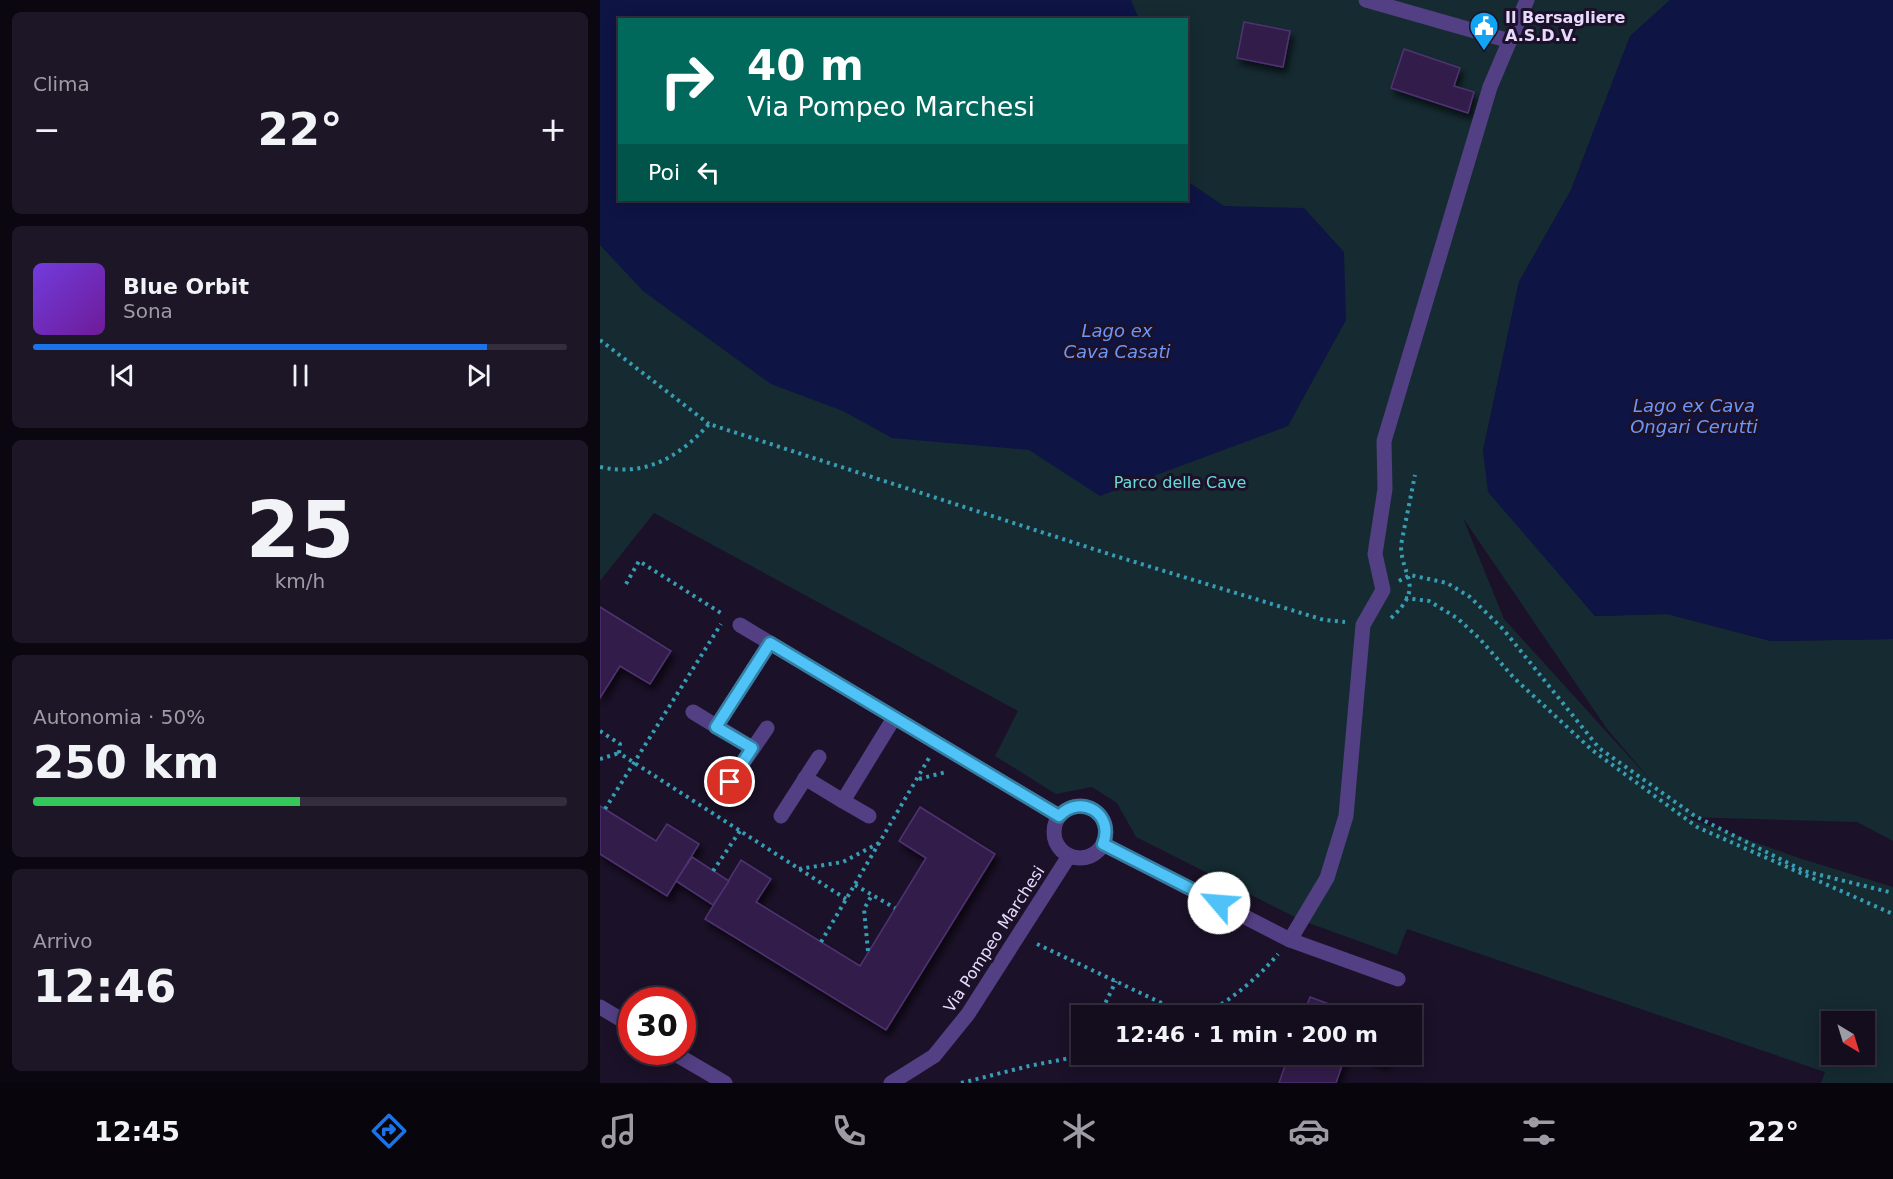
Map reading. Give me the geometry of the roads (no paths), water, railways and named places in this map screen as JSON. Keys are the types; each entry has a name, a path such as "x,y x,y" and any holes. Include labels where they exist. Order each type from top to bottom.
{"street":[{"path":"1366,0 1510,41"},
{"path":"1290,940 1327,878 1346,816 1363,625 1383,590 1375,554 1385,489 1384,441 1487,98 1527,0"},
{"path":"740,625 982,772 1059,816"},
{"path":"716,727 770,643"},
{"path":"693,712 752,748"},
{"path":"843,801 894,718"},
{"path":"730,782 767,728"},
{"path":"781,816 819,757"},
{"path":"805,778 869,816"},
{"path":"1087,806 1094,809 1105,821 1106,837 1103,844 1088,857 1069,856 1055,842 1054,829 1059,816 1071,807 1087,806"},
{"path":"1103,844 1290,940 1398,979"},
{"name":"Via Pompeo Marchesi","path":"891,1083 934,1056 969,1014 1069,856"},
{"path":"600,1007 618,1018"},
{"path":"694,1065 725,1083"}],"water":[{"name":"Lago ex Cava Casati","path":"600,0 1131,0 1139,18 618,18 618,201 1188,201 1188,182 1224,206 1304,208 1344,252 1346,320 1288,426 1100,496 1029,450 892,438 843,411 771,384 643,291 600,245"},
{"name":"Lago ex Cava Ongari Cerutti","path":"1670,0 1893,0 1893,639 1771,641 1667,614 1595,616 1488,492 1483,451 1519,282 1571,190 1630,36"}],"place":[{"name":"Il Bersagliere A.S.D.V.","path":"1484,52"}],"park label":[{"name":"Parco delle Cave","path":"1180,482"}]}
